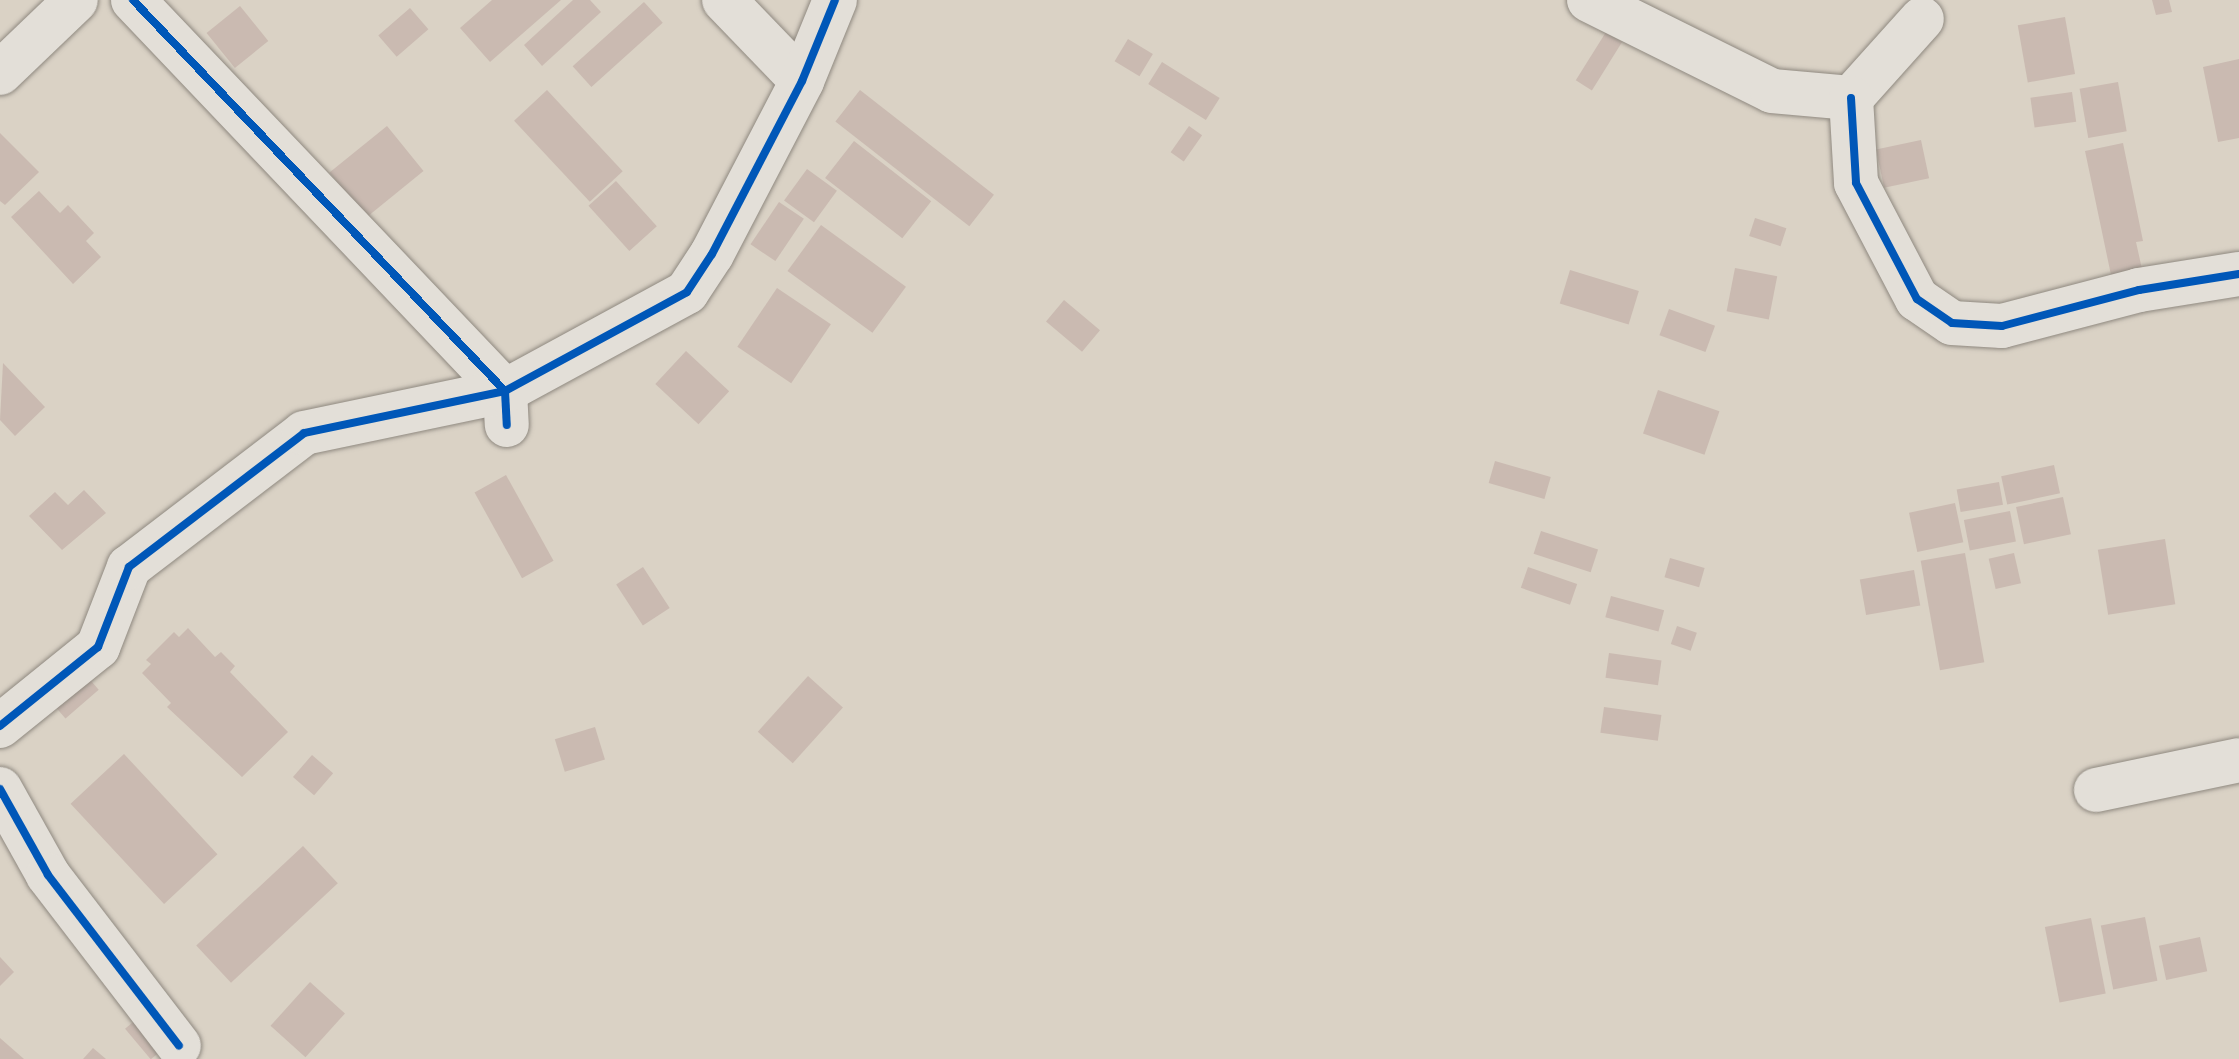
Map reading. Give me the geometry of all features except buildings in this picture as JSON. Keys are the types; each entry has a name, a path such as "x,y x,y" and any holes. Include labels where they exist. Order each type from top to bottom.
{"street":[{"path":"0,73 76,0"},
{"path":"133,0 506,408"},
{"path":"724,0 802,81"},
{"path":"0,726 98,647 129,567 304,433 506,408 687,292 712,254 802,81 835,0"},
{"path":"1589,0 1772,91 1851,98"},
{"path":"1922,19 1851,98 1856,183 1917,299 1952,323 2002,326 2139,290 2239,274"},
{"path":"2096,790 2239,760"},
{"path":"0,789 48,875 179,1046"}],"cycle path":[{"path":"133,0 505,391 507,425"},
{"path":"0,726 98,647 129,567 304,433 505,391 687,292 712,254 802,81 835,0"},
{"path":"1851,98 1856,183 1917,299 1952,323 2002,326 2139,290 2239,274"},
{"path":"0,789 48,875 179,1046"}]}
